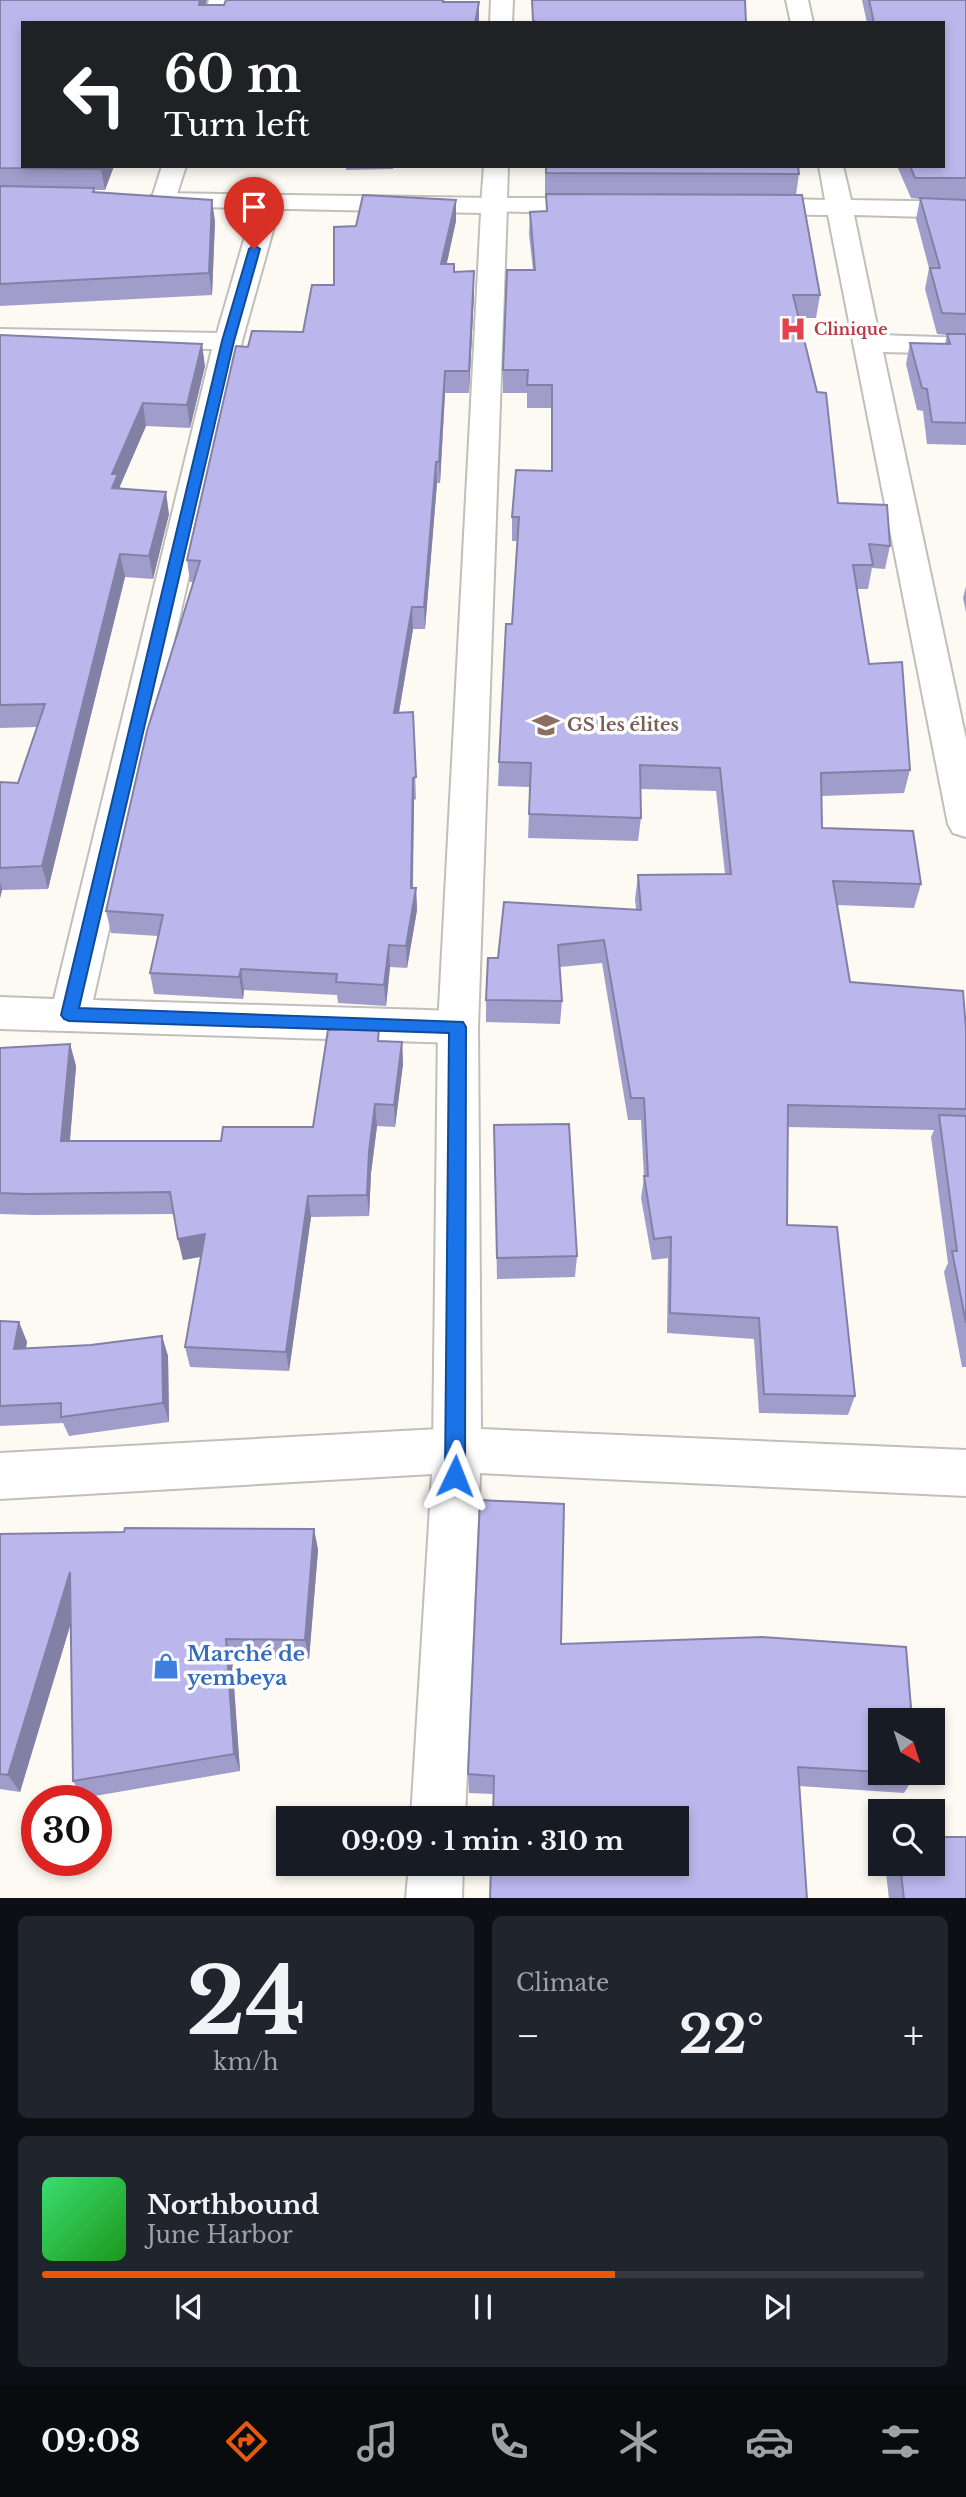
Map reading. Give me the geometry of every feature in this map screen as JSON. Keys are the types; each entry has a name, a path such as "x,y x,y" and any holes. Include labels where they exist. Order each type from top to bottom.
{"street":[{"path":"215,21 220,0"},
{"path":"501,21 502,0"},
{"path":"797,0 802,21"},
{"path":"164,201 173,168"},
{"path":"439,1806 457,1450 458,1027 496,168"},
{"path":"831,168 966,824"},
{"path":"123,200 619,206"},
{"path":"69,1015 228,341 268,202"},
{"path":"729,206 966,210"},
{"path":"0,337 228,341"},
{"path":"867,343 966,346"},
{"path":"0,1013 458,1027"},
{"path":"0,1476 457,1450 966,1472"},
{"path":"434,1898 435,1876"}],"building":[{"path":"0,0 200,0 199,5 224,5 226,0 479,2 475,21 21,21 21,168 101,168 101,169 0,168"},
{"path":"532,0 745,0 746,21 533,21"},
{"path":"869,0 966,0 966,178 915,178 911,168 945,168 945,21 874,21"},
{"path":"546,168 798,168 799,174 546,173"},
{"path":"0,186 94,188 93,192 212,200 209,273 0,284"},
{"path":"546,194 802,195 820,295 793,295 817,392 826,393 838,503 887,505 890,546 869,544 873,565 853,565 869,664 902,662 910,770 821,773 822,828 913,831 921,884 833,881 850,982 963,991 966,1109 788,1105 787,1225 837,1227 855,1396 764,1394 759,1318 670,1313 671,1237 654,1239 644,1176 648,1176 644,1098 631,1098 604,940 558,945 562,1001 486,1000 488,958 498,958 504,902 641,910 638,875 731,874 720,768 640,765 641,818 529,814 531,763 499,762 506,624 512,624 519,517 512,517 516,470 552,471 552,385 527,385 528,370 503,370 507,270 535,270 530,212 547,211"},
{"path":"363,195 456,200 441,264 454,264 454,272 474,271 469,371 445,371 424,607 412,607 394,713 413,712 416,777 413,778 411,888 416,888 406,946 389,945 384,985 336,982 337,974 241,969 239,977 150,973 163,915 106,911 147,731 200,561 187,560 236,346 248,347 252,331 303,332 312,285 334,285 334,227 356,226"},
{"path":"920,198 966,200 966,314 942,313 930,268 940,268"},
{"path":"947,334 966,334 966,423 932,422 927,389 922,388 910,343 950,344"},
{"path":"0,335 202,344 187,405 143,403 112,474 118,474 112,488 166,492 149,556 120,554 42,866 0,868 0,782 18,783 45,704 0,705"},
{"path":"379,1027 378,1041 402,1042 394,1105 375,1104 367,1195 308,1196 286,1352 185,1347 205,1234 178,1239 170,1192 0,1193 0,1048 70,1044 61,1141 221,1141 223,1127 313,1127 328,1030"},
{"path":"939,1115 966,1116 966,1323 952,1251 957,1251"},
{"path":"569,1124 577,1256 497,1258 494,1125"},
{"path":"0,1321 19,1322 14,1349 91,1345 162,1336 163,1403 61,1417 61,1403 0,1406"},
{"path":"480,1500 564,1504 561,1644 762,1637 906,1647 911,1708 868,1708 868,1771 798,1767 807,1898 490,1898 491,1876 689,1876 689,1806 493,1806 494,1776 468,1774"},
{"path":"125,1528 314,1529 305,1640 226,1639 234,1754 73,1781 70,1572 8,1775 0,1774 0,1534 124,1532"},
{"path":"945,1837 966,1837 966,1898 904,1898 901,1876 945,1876"}],"place":[{"name":"Clinique","path":"793,329"},
{"name":"GS les élites","path":"546,725"},
{"name":"Marché de yembeya","path":"166,1666"}],"route":[{"path":"254,249 228,341 69,1015 458,1027 455,1476"}]}
